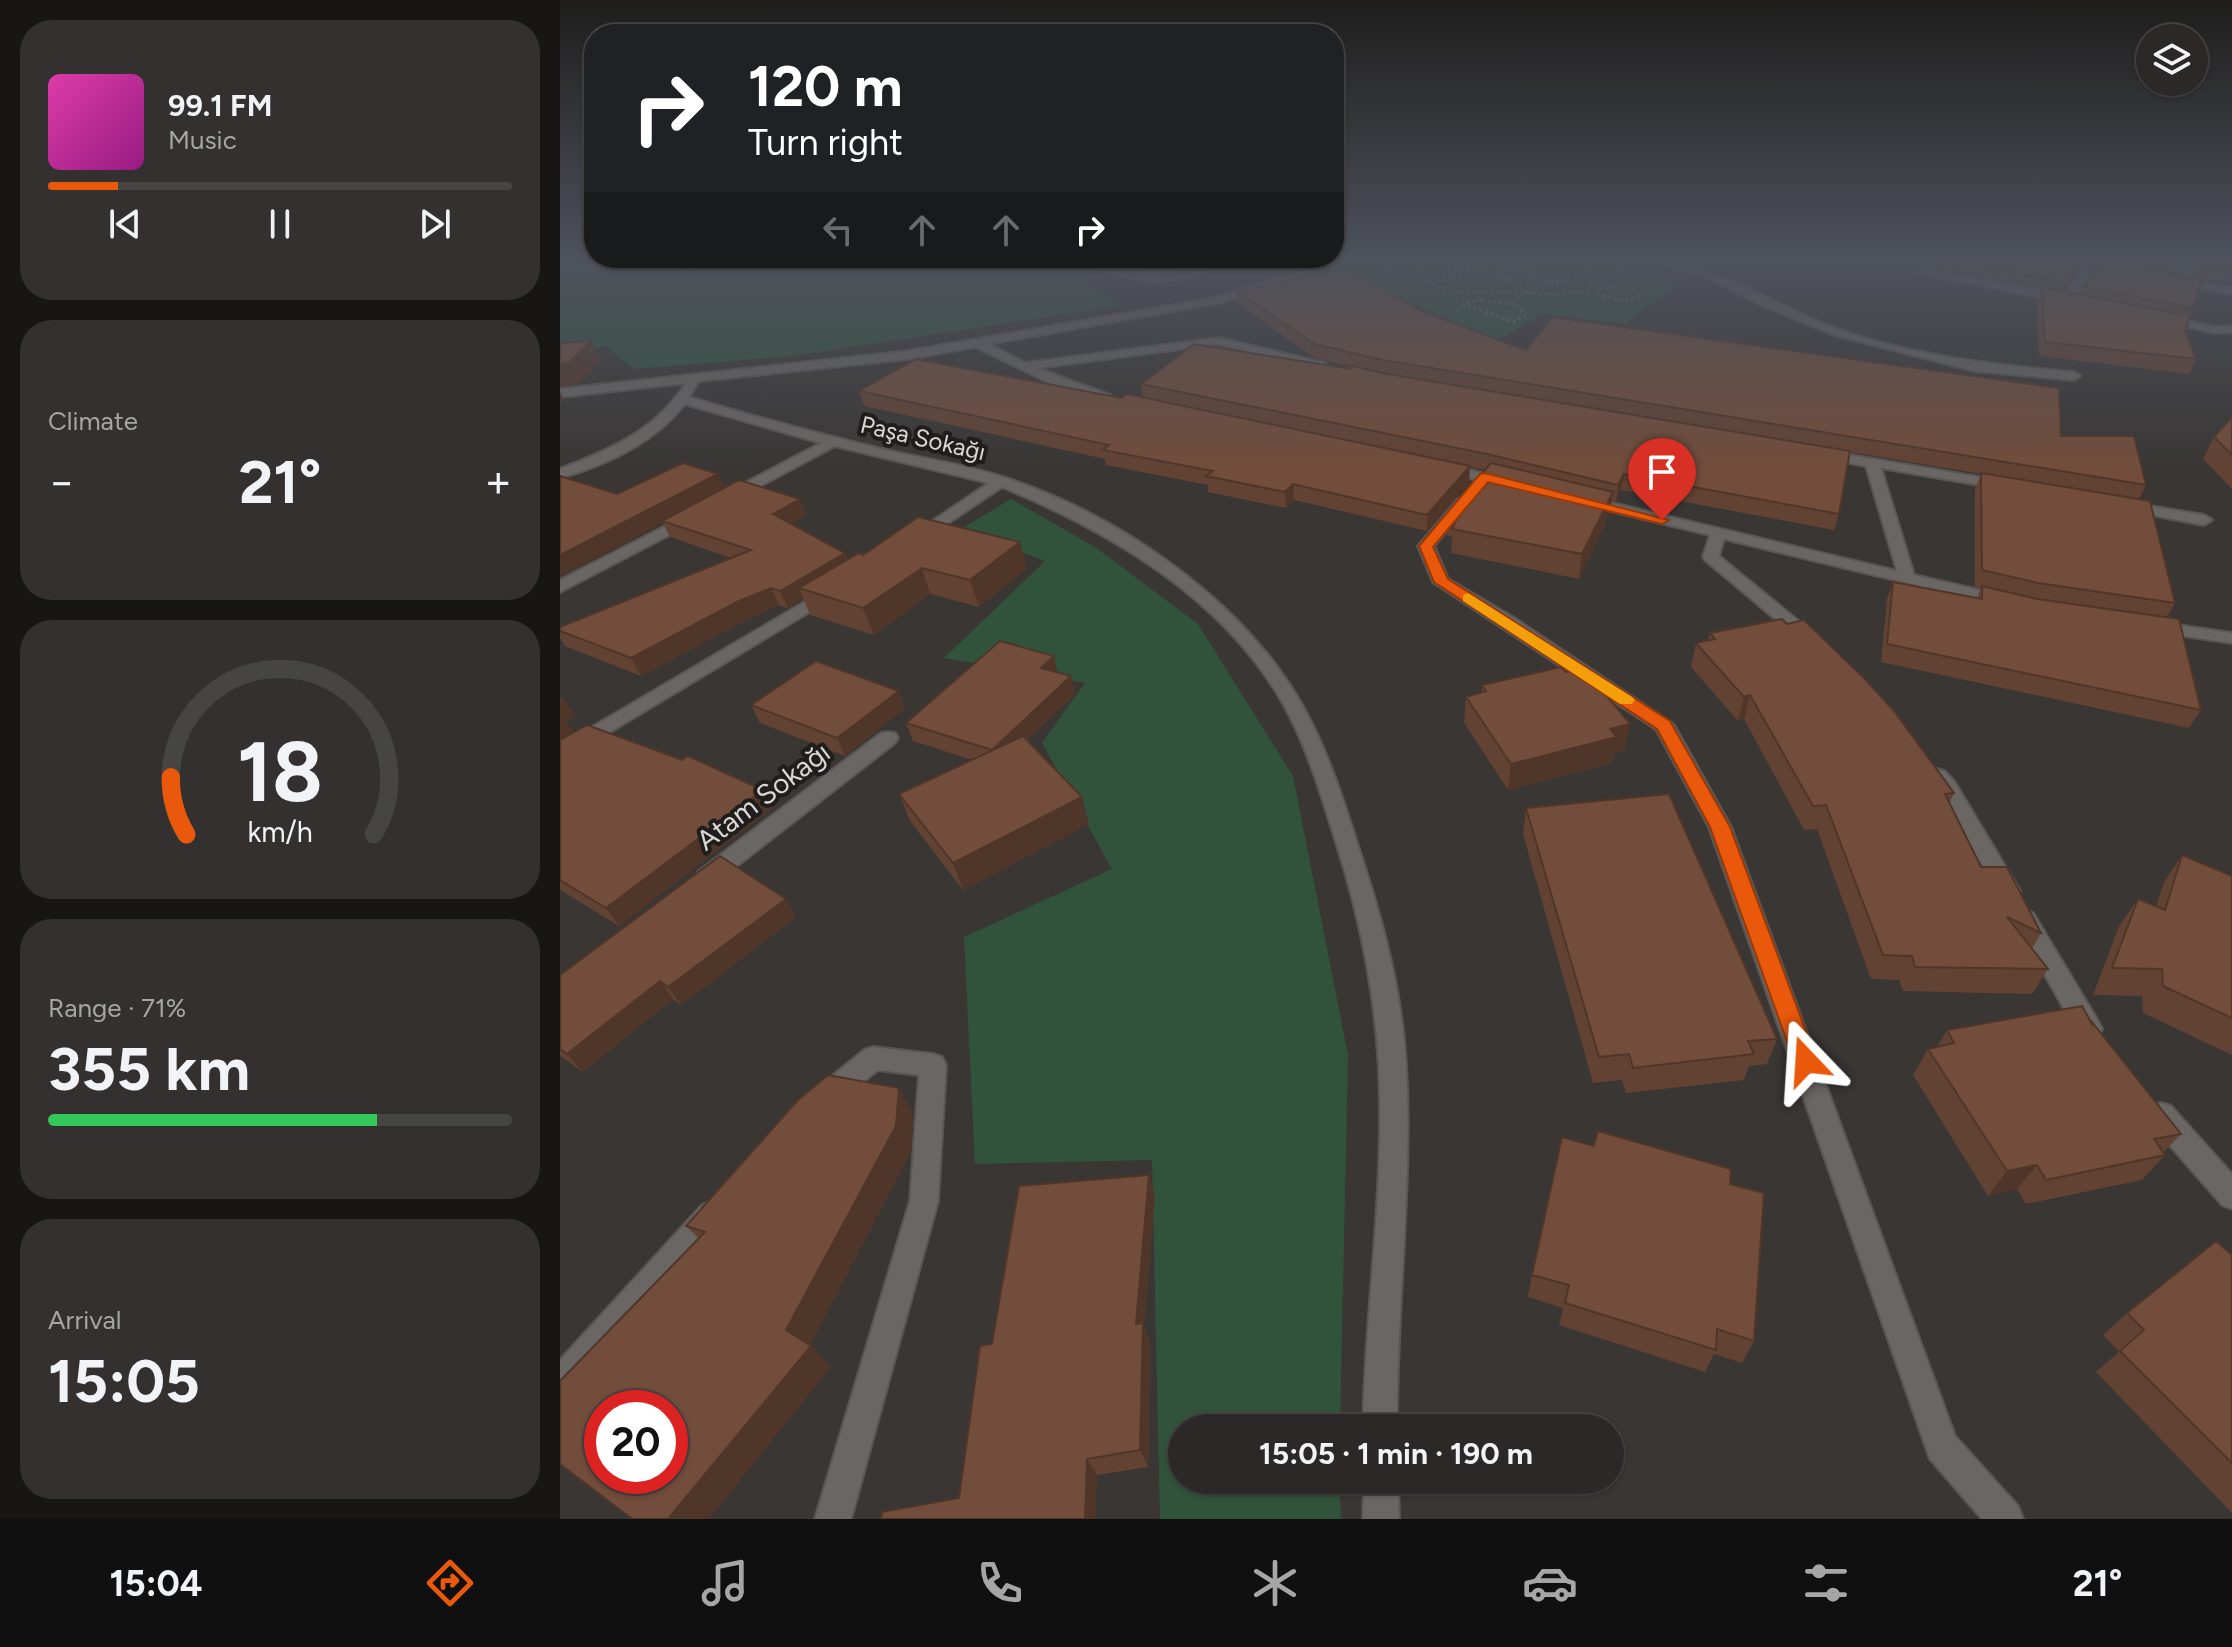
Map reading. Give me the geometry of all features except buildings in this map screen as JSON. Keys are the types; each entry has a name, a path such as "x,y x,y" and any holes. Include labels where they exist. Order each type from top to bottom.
{"street":[{"path":"560,393 908,355 1057,329"},
{"path":"1828,329 1975,367 2074,376"},
{"path":"2210,329 2232,329"},
{"path":"1026,366 1219,341 1338,370"},
{"path":"977,343 1090,394 1120,401"},
{"path":"560,474 638,442 667,421 696,377"},
{"name":"Paşa Sokağı","path":"682,399 832,442 1001,481"},
{"path":"560,587 832,442"},
{"path":"1809,452 2023,488"},
{"path":"1872,462 1907,578"},
{"path":"1424,464 1517,485"},
{"path":"1485,477 1426,546 1441,582 1508,622 1664,725 1720,827 1942,1447 2005,1519"},
{"path":"1001,481 1042,496 1101,528 1170,572 1212,605 1256,651 1290,699 1324,774 1367,907 1382,974 1393,1063 1394,1161 1380,1414"},
{"name":"Paşa Sokağı","path":"898,549 1001,481"},
{"path":"1577,499 2014,604"},
{"path":"2113,504 2204,520"},
{"path":"1718,533 1711,557 1832,661"},
{"path":"562,751 846,583"},
{"path":"2139,624 2232,638"},
{"name":"Atam Sokağı","path":"686,892 888,738"},
{"path":"1926,764 1947,786 2099,1045"},
{"path":"803,1114 873,1058 933,1065 924,1201 833,1519"},
{"path":"2150,1103 2232,1195"},
{"path":"560,1384 729,1196"},
{"path":"1381,1494 1381,1519"}],"green space":[{"path":"560,329 970,329 793,356 634,369 605,346 560,355"},
{"path":"1469,329 1518,329 1497,341"},
{"path":"1011,499 1095,547 1198,624 1293,776 1348,1055 1340,1414 1168,1414 1168,1494 1340,1494 1341,1519 1160,1519 1152,1160 975,1164 964,937 1112,869 1042,743 1085,683 944,658 1045,561 961,529"}],"slow traffic":[{"path":"1468,598 1626,700"}],"route":[{"path":"1662,520 1485,477 1426,546 1441,582 1508,622 1664,725 1720,827 1806,1061"}]}
